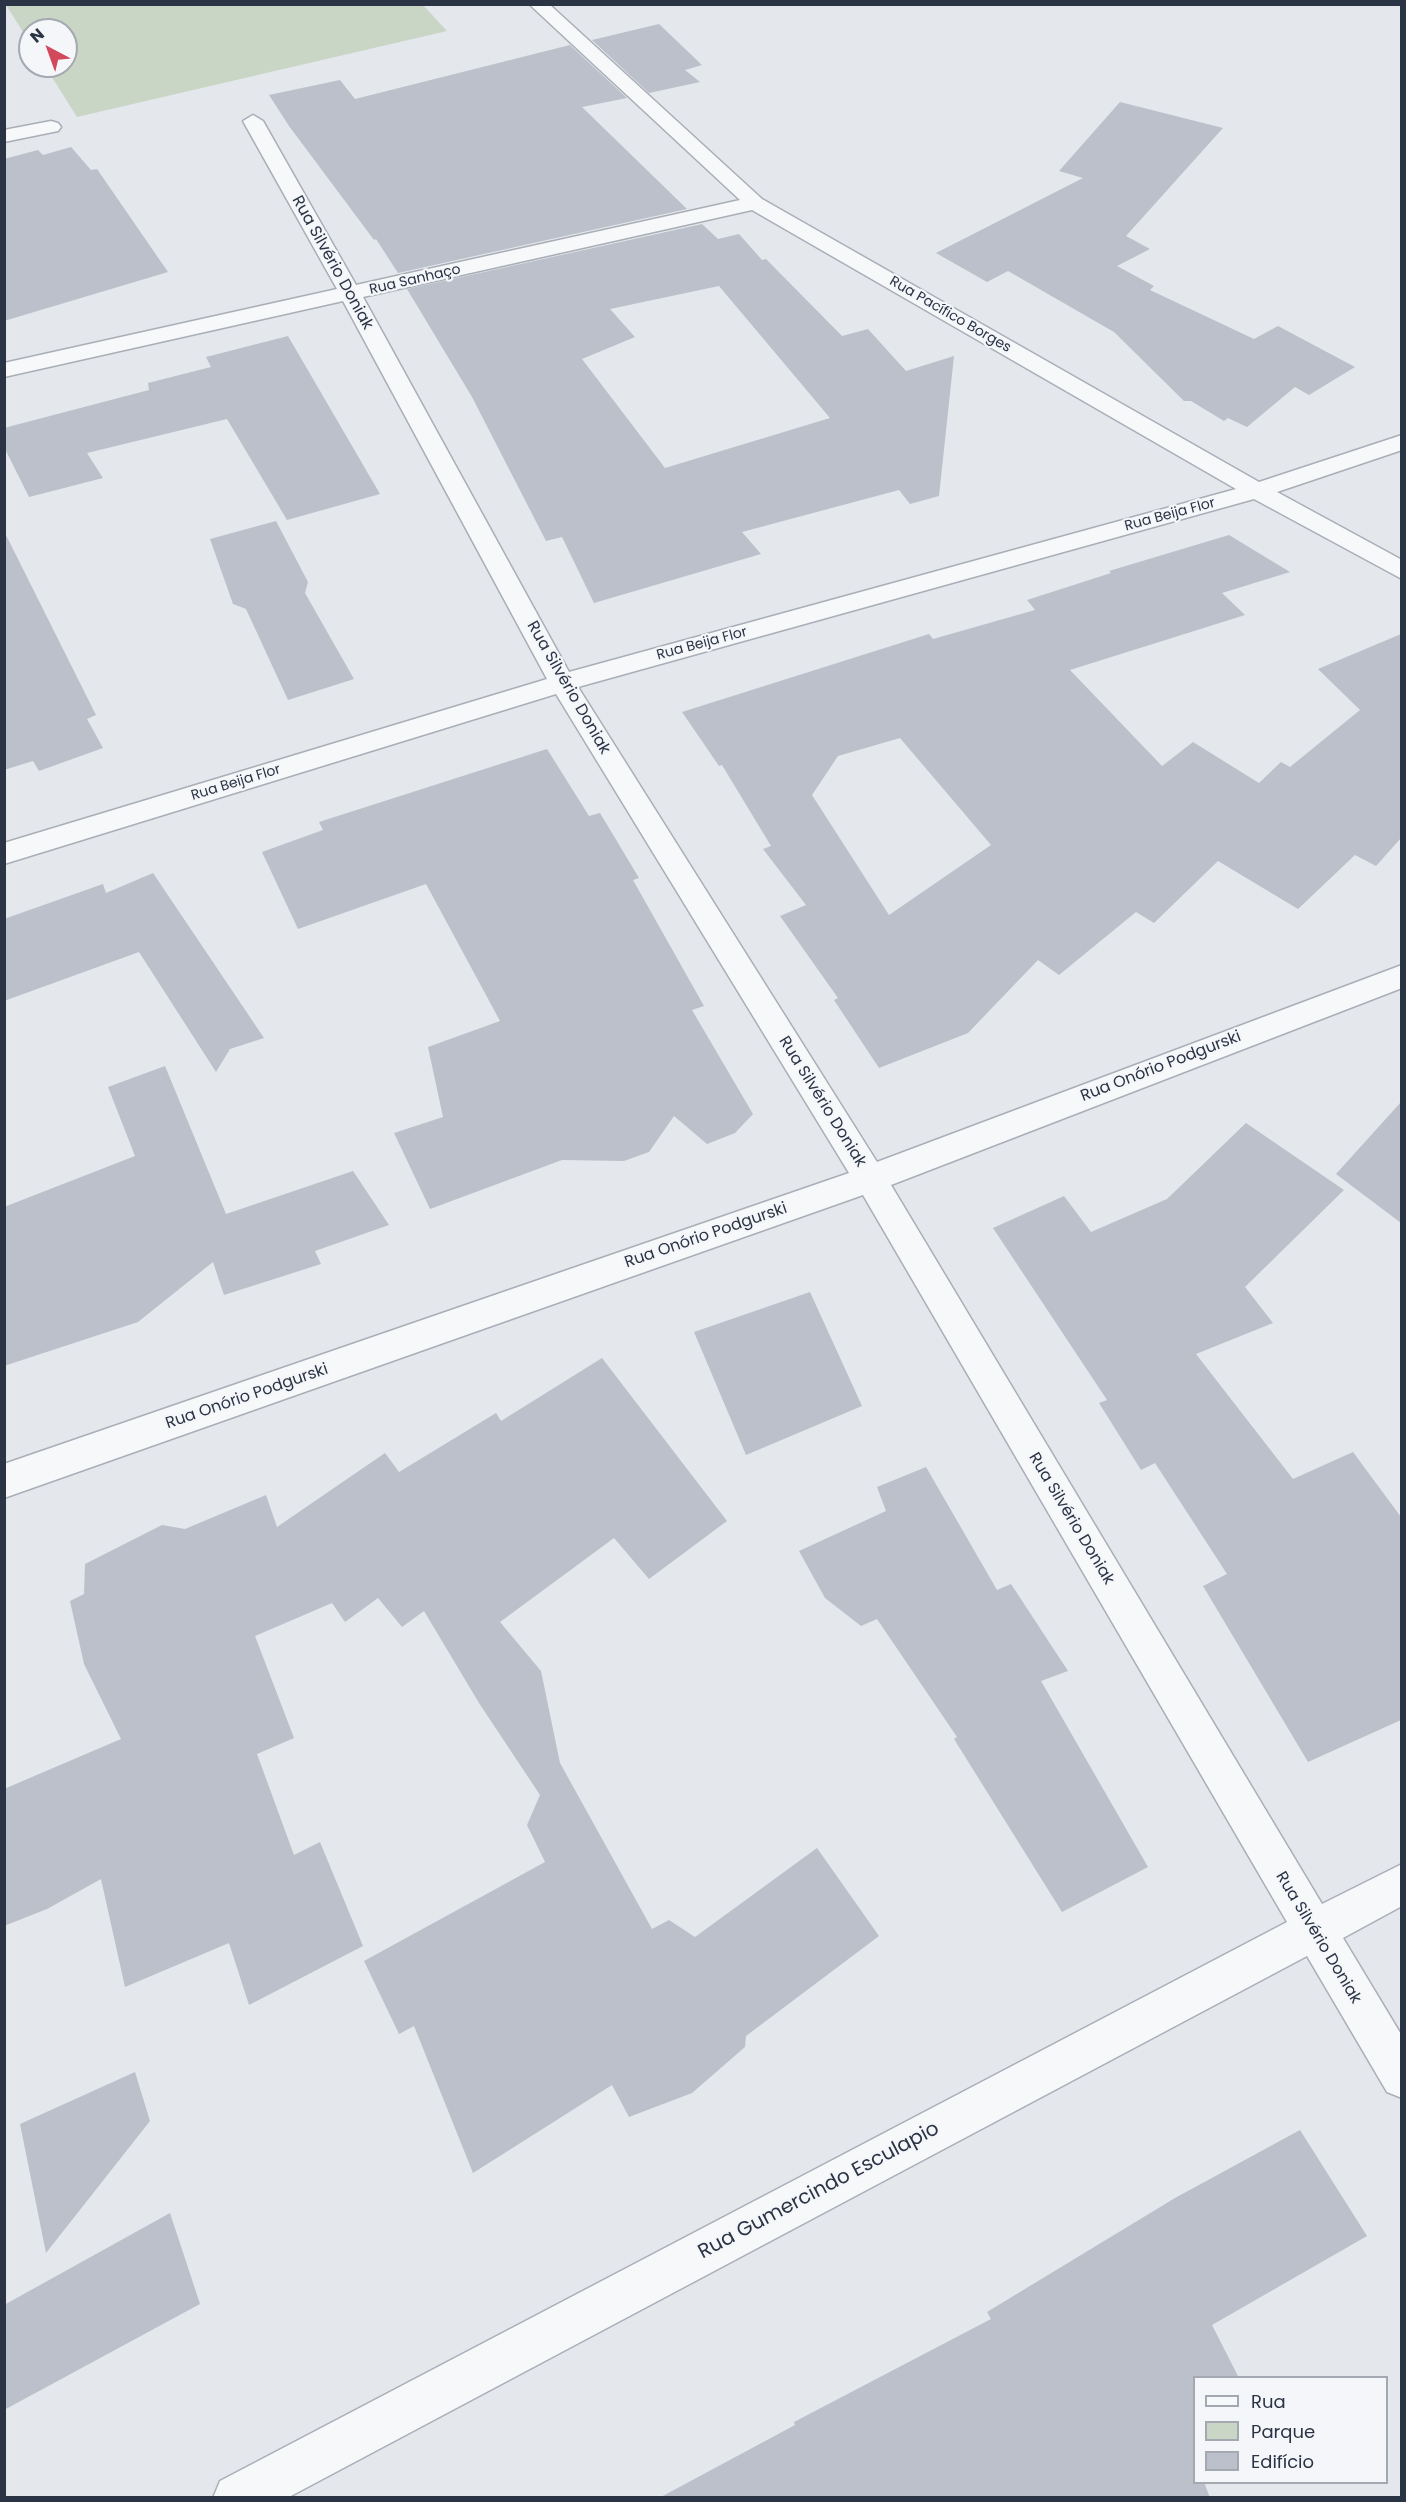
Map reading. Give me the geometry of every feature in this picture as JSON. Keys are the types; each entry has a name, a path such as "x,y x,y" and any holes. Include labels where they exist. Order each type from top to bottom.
{"street":[{"name":"Rua Pacífico Borges","path":"538,4 755,203 1401,571"},
{"name":"Rua Silvério Doniak","path":"253,121 351,295 562,683 870,1179 1401,2077"},
{"path":"4,136 51,127"},
{"name":"Rua Sanhaço","path":"4,370 351,295 755,203"},
{"name":"Rua Beija Flor","path":"4,854 562,683 1257,491 1401,442"},
{"name":"Rua Onório Podgurski","path":"4,1481 870,1179 1401,976"},
{"name":"Rua Gumercindo Esculapio","path":"237,2498 1401,1884"}],"green space":[{"path":"6,5 423,5 447,31 77,117 53,78 78,78 78,18 18,18 18,24"}],"building":[{"path":"659,24 702,65 685,70 700,82 649,93 592,40"},
{"path":"570,45 627,98 582,107 687,209 398,273 376,239 374,240 289,126 269,95 340,80 355,99"},
{"path":"1120,102 1223,128 1126,236 1150,249 1117,266 1154,286 1150,290 1254,339 1278,326 1355,367 1309,395 1295,387 1247,427 1228,418 1224,421 1191,401 1184,401 1114,332 1008,271 987,282 936,253 1083,178 1059,171"},
{"path":"71,147 91,170 97,169 168,272 4,321 4,159 38,150 43,155"},
{"path":"702,224 718,239 739,234 762,260 766,259 842,336 868,329 906,371 954,356 939,496 910,504 899,490 742,532 761,554 594,603 562,537 546,541 472,397 407,289","holes":["719,286 830,418 665,468 582,359 635,337 610,309"]},
{"path":"288,336 380,494 287,520 227,419 87,453 103,478 29,497 4,447 4,428 149,390 148,383 211,367 206,357"},
{"path":"276,521 308,582 305,593 354,679 288,700 246,609 233,604 210,539"},
{"path":"4,531 96,715 87,719 103,748 39,771 33,761 4,770"},
{"path":"1229,535 1290,572 1222,593 1245,615 1070,670 1162,766 1193,742 1259,783 1281,762 1290,767 1360,710 1318,669 1401,634 1401,838 1376,866 1355,855 1298,909 1218,861 1154,923 1136,912 1059,975 1038,960 968,1033 879,1068 834,1000 838,998 780,916 806,905 763,849 771,846 722,765 719,766 682,712 929,634 933,639 1035,610 1027,600 1111,573 1109,571","holes":["900,738 991,845 889,915 812,795 838,756"]},
{"path":"547,749 589,816 600,813 639,878 633,880 704,1006 692,1010 753,1114 735,1133 707,1144 674,1116 649,1152 624,1161 562,1160 430,1209 394,1133 443,1117 428,1047 500,1021 426,884 298,929 262,852 323,830 319,822"},
{"path":"153,873 264,1038 230,1049 216,1072 139,952 4,1001 4,919 103,884 106,893"},
{"path":"165,1066 226,1214 353,1171 389,1225 315,1251 321,1264 224,1295 213,1262 138,1322 4,1366 4,1207 135,1156 108,1087"},
{"path":"1401,1102 1401,1223 1336,1174"},
{"path":"1246,1123 1344,1190 1245,1287 1273,1323 1196,1354 1293,1479 1353,1452 1401,1517 1401,1720 1308,1762 1203,1586 1227,1574 1155,1463 1141,1470 1099,1403 1107,1400 993,1228 1064,1196 1091,1232 1167,1199"},
{"path":"810,1292 862,1406 746,1455 694,1332"},
{"path":"602,1358 727,1521 649,1579 614,1538 500,1622 541,1671 560,1763 652,1929 669,1920 695,1937 817,1848 879,1936 746,2036 745,2047 692,2093 629,2117 612,2085 473,2173 414,2026 399,2034 364,1961 545,1862 527,1825 540,1795 479,1703 424,1611 402,1627 378,1598 345,1622 332,1603 255,1636 294,1738 257,1754 294,1855 320,1842 363,1946 249,2005 229,1943 125,1987 101,1879 47,1909 4,1926 4,1789 121,1739 84,1664 70,1601 84,1594 85,1564 162,1525 185,1529 266,1495 277,1527 385,1453 399,1472 496,1413 501,1421"},
{"path":"926,1467 997,1590 1011,1584 1068,1671 1041,1681 1148,1867 1062,1912 954,1739 957,1737 877,1619 861,1626 825,1598 799,1551 886,1511 877,1487"},
{"path":"135,2072 150,2121 46,2253 20,2124"},
{"path":"1300,2130 1367,2236 1212,2325 1238,2376 1193,2376 1193,2484 1205,2484 1210,2498 659,2498 795,2425 794,2422 991,2319 987,2312 1175,2198"},
{"path":"170,2213 200,2304 4,2410 4,2305"}]}
